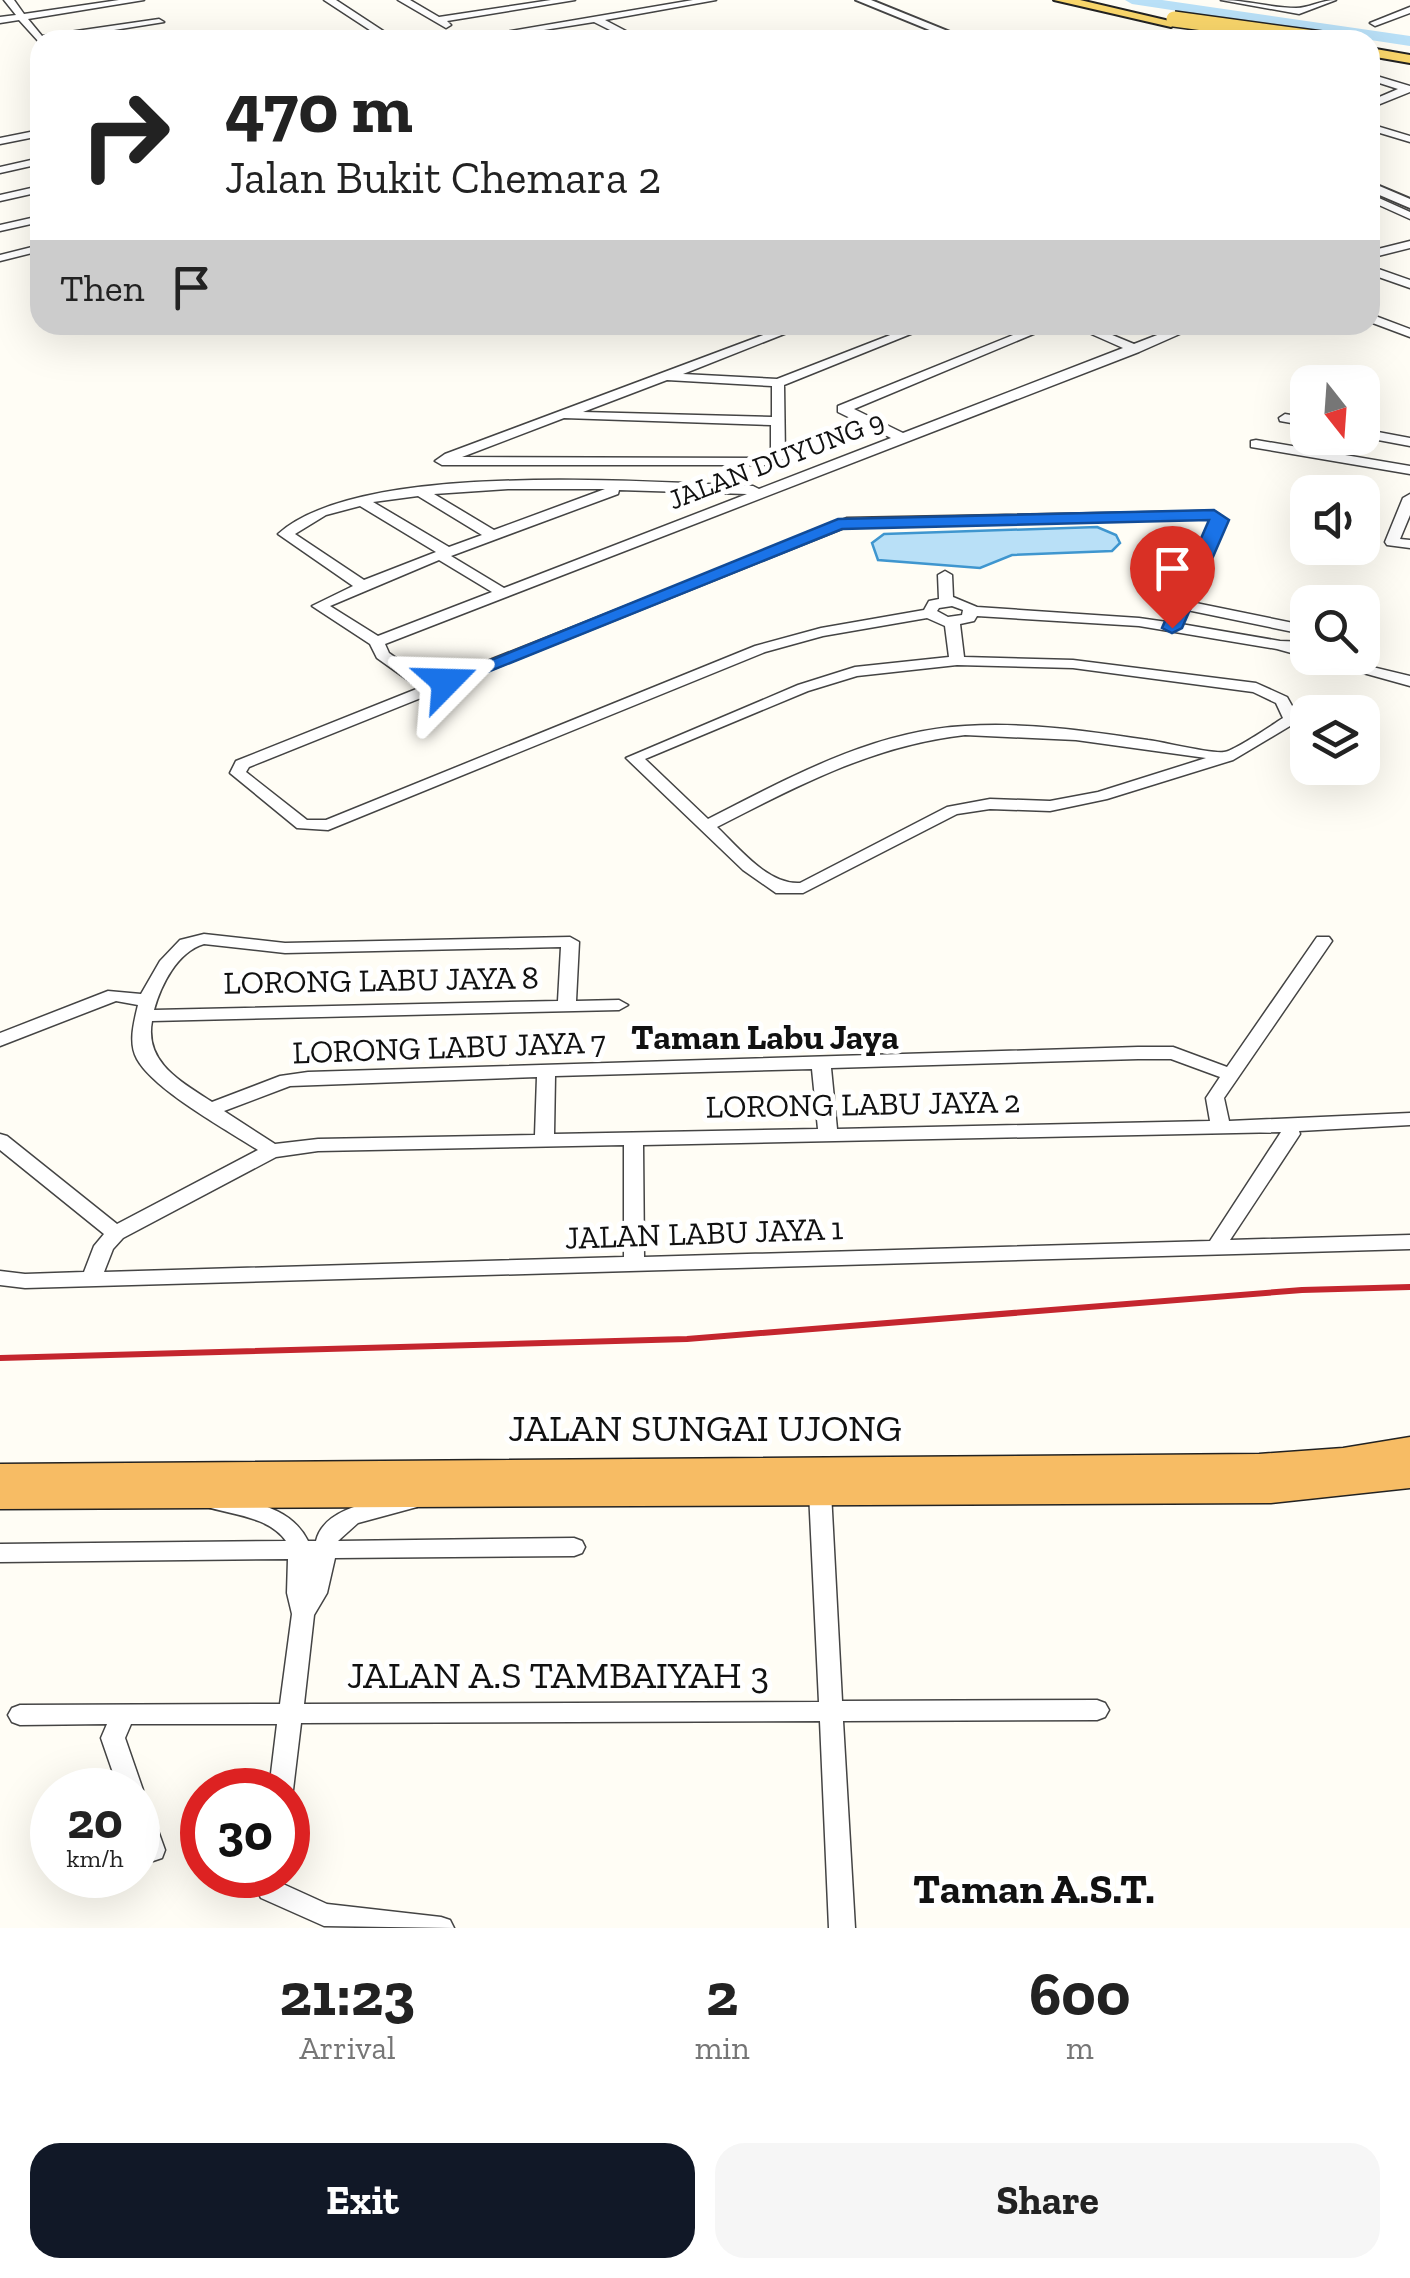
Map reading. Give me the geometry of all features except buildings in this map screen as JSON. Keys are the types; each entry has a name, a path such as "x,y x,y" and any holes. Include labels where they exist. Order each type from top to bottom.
{"highway":[{"name":"JALAN SUNGAI UJONG","path":"0,1476 1259,1466 1342,1462 1410,1450"},
{"name":"JALAN SUNGAI UJONG","path":"0,1496 1271,1490 1410,1475"}],"main road":[{"path":"1061,0 1123,16 1229,30"},
{"path":"1080,0 1155,16 1256,30"},
{"path":"1380,53 1410,58"}],"street":[{"path":"9,0 33,30"},
{"path":"0,20 139,0 159,22 99,30"},
{"path":"329,0 376,30"},
{"path":"405,1 425,0"},
{"path":"437,20 570,0"},
{"path":"524,30 711,0"},
{"path":"1227,0 1298,14 1332,0"},
{"path":"405,1 451,30"},
{"path":"856,2 919,30"},
{"path":"856,2 936,30"},
{"path":"1375,23 1410,10"},
{"path":"1293,30 1298,14"},
{"path":"594,18 617,30"},
{"path":"1380,80 1408,88"},
{"path":"1380,101 1408,88"},
{"path":"1380,130 1410,138"},
{"path":"0,142 30,135"},
{"path":"0,170 30,163"},
{"path":"1380,179 1410,192"},
{"path":"1380,190 1410,204"},
{"path":"0,198 30,191"},
{"path":"1380,202 1410,216"},
{"path":"0,228 30,221"},
{"path":"1380,252 1410,244"},
{"path":"0,258 30,250"},
{"path":"1380,274 1410,284"},
{"path":"1380,322 1410,333"},
{"path":"774,335 442,461 760,463 778,456 778,383"},
{"path":"666,376 778,383 900,335"},
{"path":"902,438 843,409 1024,335"},
{"path":"1101,335 1135,349"},
{"name":"JALAN DUYUNG 9","path":"376,642 1169,335"},
{"path":"561,414 778,421"},
{"path":"1286,418 1290,419"},
{"path":"1380,436 1410,442"},
{"path":"1256,444 1410,470"},
{"path":"364,586 285,534 317,516 363,502 454,487 764,491"},
{"path":"430,688 382,656 376,642 319,606 443,554 622,488"},
{"path":"420,491 492,536"},
{"path":"1409,545 1392,542 1410,498"},
{"path":"363,502 505,594"},
{"path":"972,612 969,618 952,622 929,614 821,632 760,649 328,824 309,826 269,799 238,769 847,522 1214,515 1220,520 1172,628"},
{"path":"945,576 946,601"},
{"path":"929,614 934,604 946,601 966,605 972,612 1172,628 1290,645"},
{"path":"1182,605 1290,627"},
{"path":"952,622 957,661"},
{"path":"1280,645 1290,649"},
{"path":"1380,657 1410,670"},
{"path":"957,661 1073,664 1256,688 1282,700 1292,720 1227,756 1101,796 1050,806 990,804 953,810 804,888 782,889 749,866 634,758 804,688 856,672 957,661"},
{"path":"1380,673 1410,681"},
{"path":"707,826 841,761 931,734 970,730 1059,736 1227,756"},
{"path":"272,1152 167,1081 145,1057 141,1031 146,1008 166,965 186,944 204,939 285,948 570,942 567,1006"},
{"path":"1221,1127 1215,1098 1323,941"},
{"name":"LORONG LABU JAYA 8","path":"0,1040 114,995 146,1008 619,1005"},
{"name":"LORONG LABU JAYA 7","path":"211,1109 287,1080 1173,1053 1229,1074"},
{"path":"822,1063 828,1135"},
{"path":"544,1140 546,1072"},
{"name":"LORONG LABU JAYA 2","path":"116,1233 272,1152 318,1145 1287,1126 1410,1119"},
{"path":"1215,1248 1291,1134 1287,1126"},
{"path":"633,1139 634,1264"},
{"path":"0,1140 116,1233 104,1246 92,1278"},
{"name":"JALAN LABU JAYA 1","path":"0,1278 1410,1242"},
{"path":"820,1492 842,1928"},
{"path":"284,1768 303,1614 316,1593 330,1533 352,1517 433,1494"},
{"path":"196,1495 292,1526 299,1537 296,1594 303,1614"},
{"path":"0,1553 325,1547 574,1548"},
{"name":"JALAN A.S TAMBAIYAH 3","path":"20,1715 1097,1710"},
{"path":"123,1768 113,1738 124,1714"},
{"path":"287,1898 324,1916 441,1928"}],"water":[{"path":"1097,527 1116,535 1120,543 1112,551 1012,555 980,568 878,560 872,543 884,534"}],"waterway":[{"path":"1132,0 1335,30"},
{"path":"1380,37 1410,41"}],"railway":[{"path":"0,1358 687,1339 1302,1290 1410,1287"}],"district":[{"name":"Taman Labu Jaya","path":"765,1037"},
{"name":"Taman A.S.T.","path":"1034,1888"}],"route":[{"path":"446,682 847,522 1214,515 1220,520 1172,628"}]}
